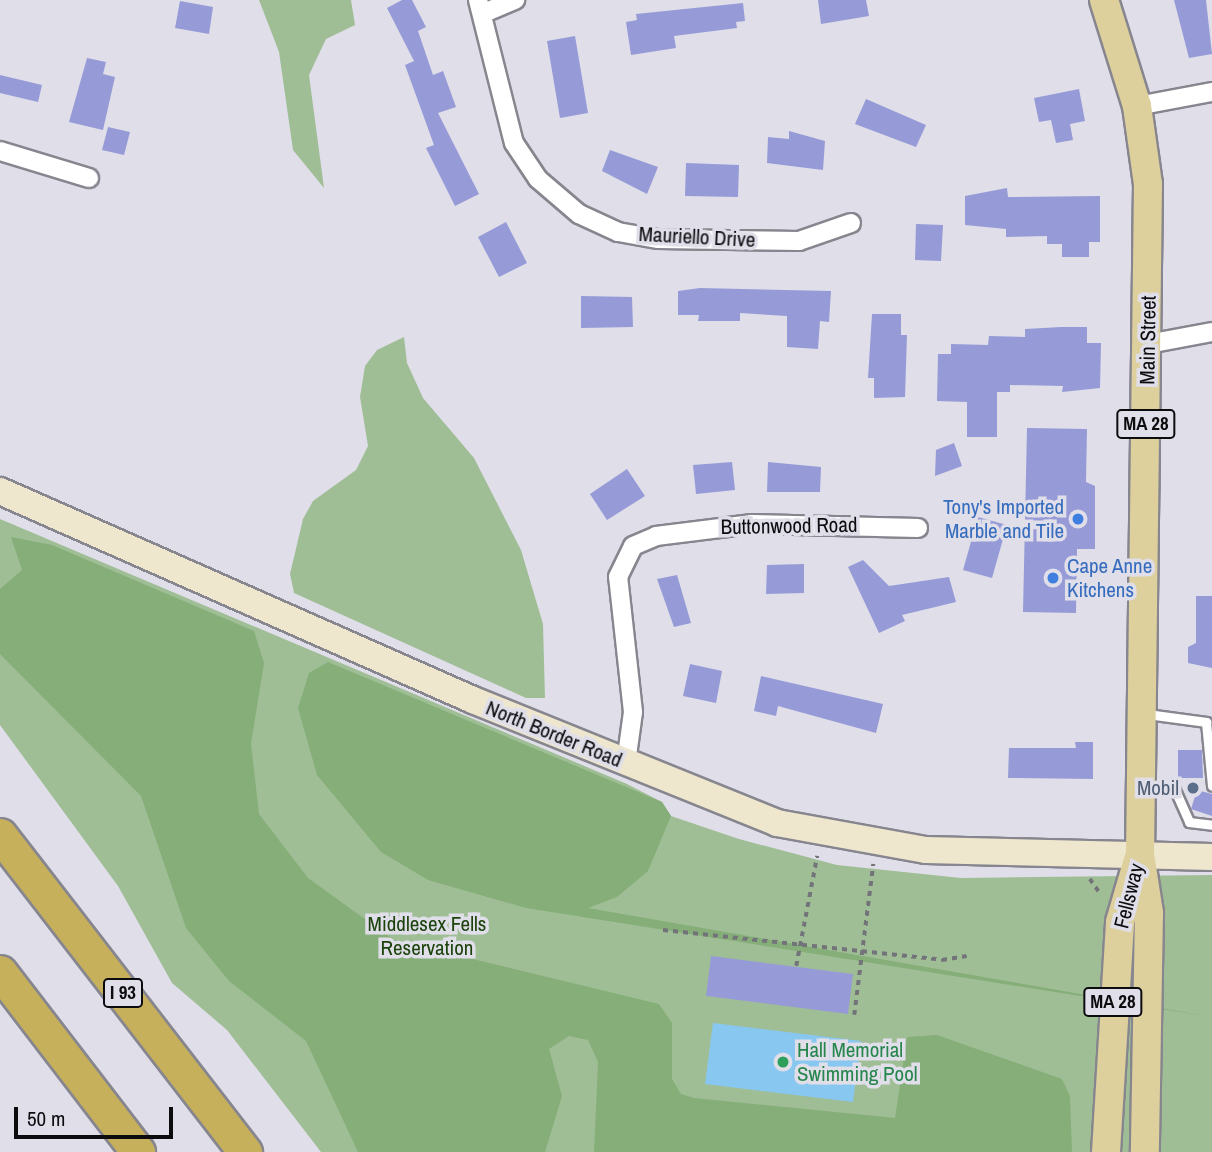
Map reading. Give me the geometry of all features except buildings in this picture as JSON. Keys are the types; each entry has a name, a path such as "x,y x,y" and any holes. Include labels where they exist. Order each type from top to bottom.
{"highway":[{"name":"I 93","path":"0,835 245,1152"},
{"path":"0,972 138,1152"}],"main road":[{"name":"Main Street","path":"1104,0 1138,106 1149,184 1140,854"},
{"name":"North Border Road","path":"0,491 751,815 830,836 958,852 1140,854 1212,858"},
{"name":"Fellsway","path":"1106,1152 1120,922 1140,854"},
{"name":"Fellsway","path":"1140,854 1149,913 1145,1152"}],"street":[{"path":"481,7 514,0"},
{"name":"Mauriello Drive","path":"481,7 514,143 538,179 579,214 618,232 658,239 799,241 851,223"},
{"path":"1138,106 1212,92"},
{"path":"0,151 89,178"},
{"path":"1148,345 1212,332"},
{"name":"Buttonwood Road","path":"626,763 633,712 618,577 633,547 656,536 752,524 918,528"}],"lane":[{"path":"1142,713 1206,722 1212,786"},
{"path":"1141,788 1175,790 1189,822 1212,825"}],"path":[{"path":"796,967 813,855 826,858 830,836"},
{"path":"854,1015 873,863 861,862"},
{"path":"663,929 798,947 942,960 967,956"}],"green space":[{"path":"259,0 351,0 355,25 326,39 309,75 324,188 293,150 279,52"},
{"path":"404,337 407,363 423,398 474,458 521,550 543,624 545,698 526,698 294,593 290,574 303,519 313,501 356,470 368,446 360,397 365,366 377,350"},
{"name":"Middlesex Fells Reservation","path":"0,519 627,784 662,802 671,816 739,839 837,865 961,878 1212,875 1212,1152 321,1152 227,1030 172,983 118,886 0,725"},
{"path":"11,537 52,545 254,631 264,663 251,744 259,814 308,878 394,940 659,1004 672,1023 672,1079 681,1094 694,1098 895,1118 907,1037 937,1035 1062,1079 1070,1096 1072,1152 594,1152 598,1062 588,1040 569,1036 549,1049 562,1096 545,1152 358,1152 306,1041 229,981 186,928 141,796 0,654 0,589 22,570"},
{"path":"328,662 662,802 671,816 648,871 617,897 588,908 1212,1017 526,908 428,880 381,852 317,775 298,708 309,673"}],"water":[{"name":"Hall Memorial Swimming Pool","path":"713,1023 861,1041 853,1102 705,1084"}],"place":[{"name":"Tony's Imported Marble and Tile","path":"1078,519"},
{"name":"Cape Anne Kitchens","path":"1053,578"},
{"name":"Mobil","path":"1193,788"},
{"name":"Hall Memorial Swimming Pool","path":"783,1062"}]}
